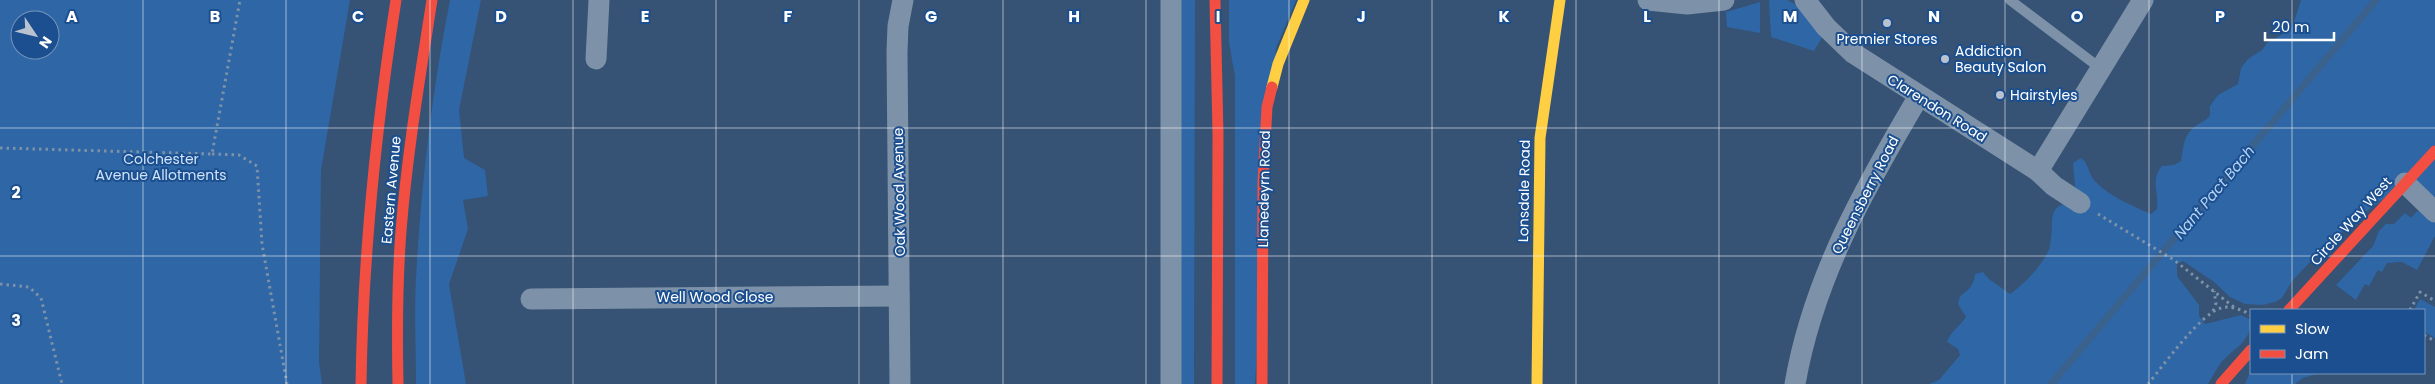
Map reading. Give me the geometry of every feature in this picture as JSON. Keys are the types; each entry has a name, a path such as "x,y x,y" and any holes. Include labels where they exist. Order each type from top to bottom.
{"main road":[{"name":"Eastern Avenue","path":"361,384 361,340 379,100 396,0"},
{"name":"Eastern Avenue","path":"398,384 397,329 402,210 417,92 432,0"},
{"path":"1215,0 1218,134 1217,384"},
{"name":"Llanedeyrn Road","path":"1262,384 1263,181 1267,107 1278,64 1304,0"},
{"name":"Lonsdale Road","path":"1537,384 1540,138 1548,71 1560,0"},
{"name":"Circle Way West","path":"2290,309 2435,151"},
{"path":"2221,384 2250,351"}],"street":[{"path":"596,59 599,0"},
{"name":"Oak Wood Avenue","path":"900,384 897,52 903,0"},
{"path":"1171,0 1171,384"},
{"path":"1648,0 1687,4 1724,0"},
{"name":"Clarendon Road","path":"1805,0 1826,27 1846,47 1872,67 2038,171 2054,186 2080,203"},
{"path":"2038,171 2143,0"},
{"name":"Queensberry Road","path":"1795,384 1807,333 1835,252 1871,178 1919,96"},
{"path":"2405,183 2435,212"},
{"name":"Well Wood Close","path":"531,299 900,296"}],"lane":[{"path":"2010,0 2100,68"}],"path":[{"path":"212,154 240,0"},
{"path":"0,148 240,155 257,166 262,244 287,384"},
{"path":"2080,203 2174,260 2235,308 2250,315"},
{"path":"0,284 29,287 42,298 62,384"},
{"path":"2213,289 2216,303 2213,312"},
{"path":"2411,309 2420,292 2435,301"},
{"path":"2148,384 2195,328 2213,312 2223,307 2235,308"}],"green space":[{"name":"Colchester Avenue Allotments","path":"0,0 350,0 321,170 319,362 322,384 0,384"},
{"path":"450,0 481,0 459,110 464,158 485,170 488,196 463,200 468,229 449,284 466,384 416,384 415,291 421,208 428,138"},
{"path":"1180,0 1195,0 1194,384 1180,384"},
{"path":"1229,0 1296,0 1276,48 1255,384 1235,384 1235,76 1229,43"},
{"path":"1769,0 1787,0 1795,4 1823,36 1814,51 1771,37"},
{"path":"2301,0 2435,0 2435,212 2405,183 2352,222 2292,281 2282,298 2263,305 2245,304 2230,297 2214,282 2183,261 2177,264 2177,276 2199,305 2199,316 2205,324 2241,315 2250,320 2250,328 2245,340 2225,358 2208,384 1929,384 1939,380 1960,355 1958,349 1947,342 1950,335 1966,317 1958,304 1960,296 1972,284 1975,274 1983,272 1989,279 2010,294 2027,279 2044,259 2050,246 2052,220 2056,209 2061,205 2082,199 2075,186 2073,163 2081,158 2086,163 2093,178 2107,192 2151,214 2157,209 2156,176 2158,171 2162,166 2174,165 2181,161 2185,141 2189,133 2209,117 2210,106 2218,95 2238,84 2241,68 2248,59 2262,50 2267,43 2288,31 2294,22"},
{"path":"1760,2 1760,33 1727,27 1726,12"},
{"path":"2417,211 2435,219 2435,236 2417,270 2402,262 2387,263 2382,272 2378,270 2369,286 2365,284 2356,300 2336,285 2373,246 2379,231 2386,224 2394,224 2405,213 2411,218"},
{"path":"2420,299 2435,307 2435,338 2425,333 2425,309 2415,309"},
{"path":"2250,372 2250,374 2317,374 2303,378 2295,384 2245,384"}],"waterway":[{"name":"Nant Pact Bach","path":"2051,384 2376,0"}],"traffic: slow":[{"path":"1272,87 1278,64 1304,0"},
{"path":"1537,384 1540,138 1560,0"}],"traffic: jam":[{"path":"361,384 364,288 372,192 382,96 396,0"},
{"path":"398,384 398,307 401,231 410,144 432,0"},
{"path":"1215,0 1218,134 1217,384"},
{"path":"1262,384 1263,181 1267,107 1272,87"},
{"path":"2290,309 2435,151"},
{"path":"2221,384 2250,351"}],"place":[{"name":"Premier Stores","path":"1887,23"},
{"name":"Addiction Beauty Salon","path":"1945,59"},
{"name":"Hairstyles","path":"2000,95"}]}
